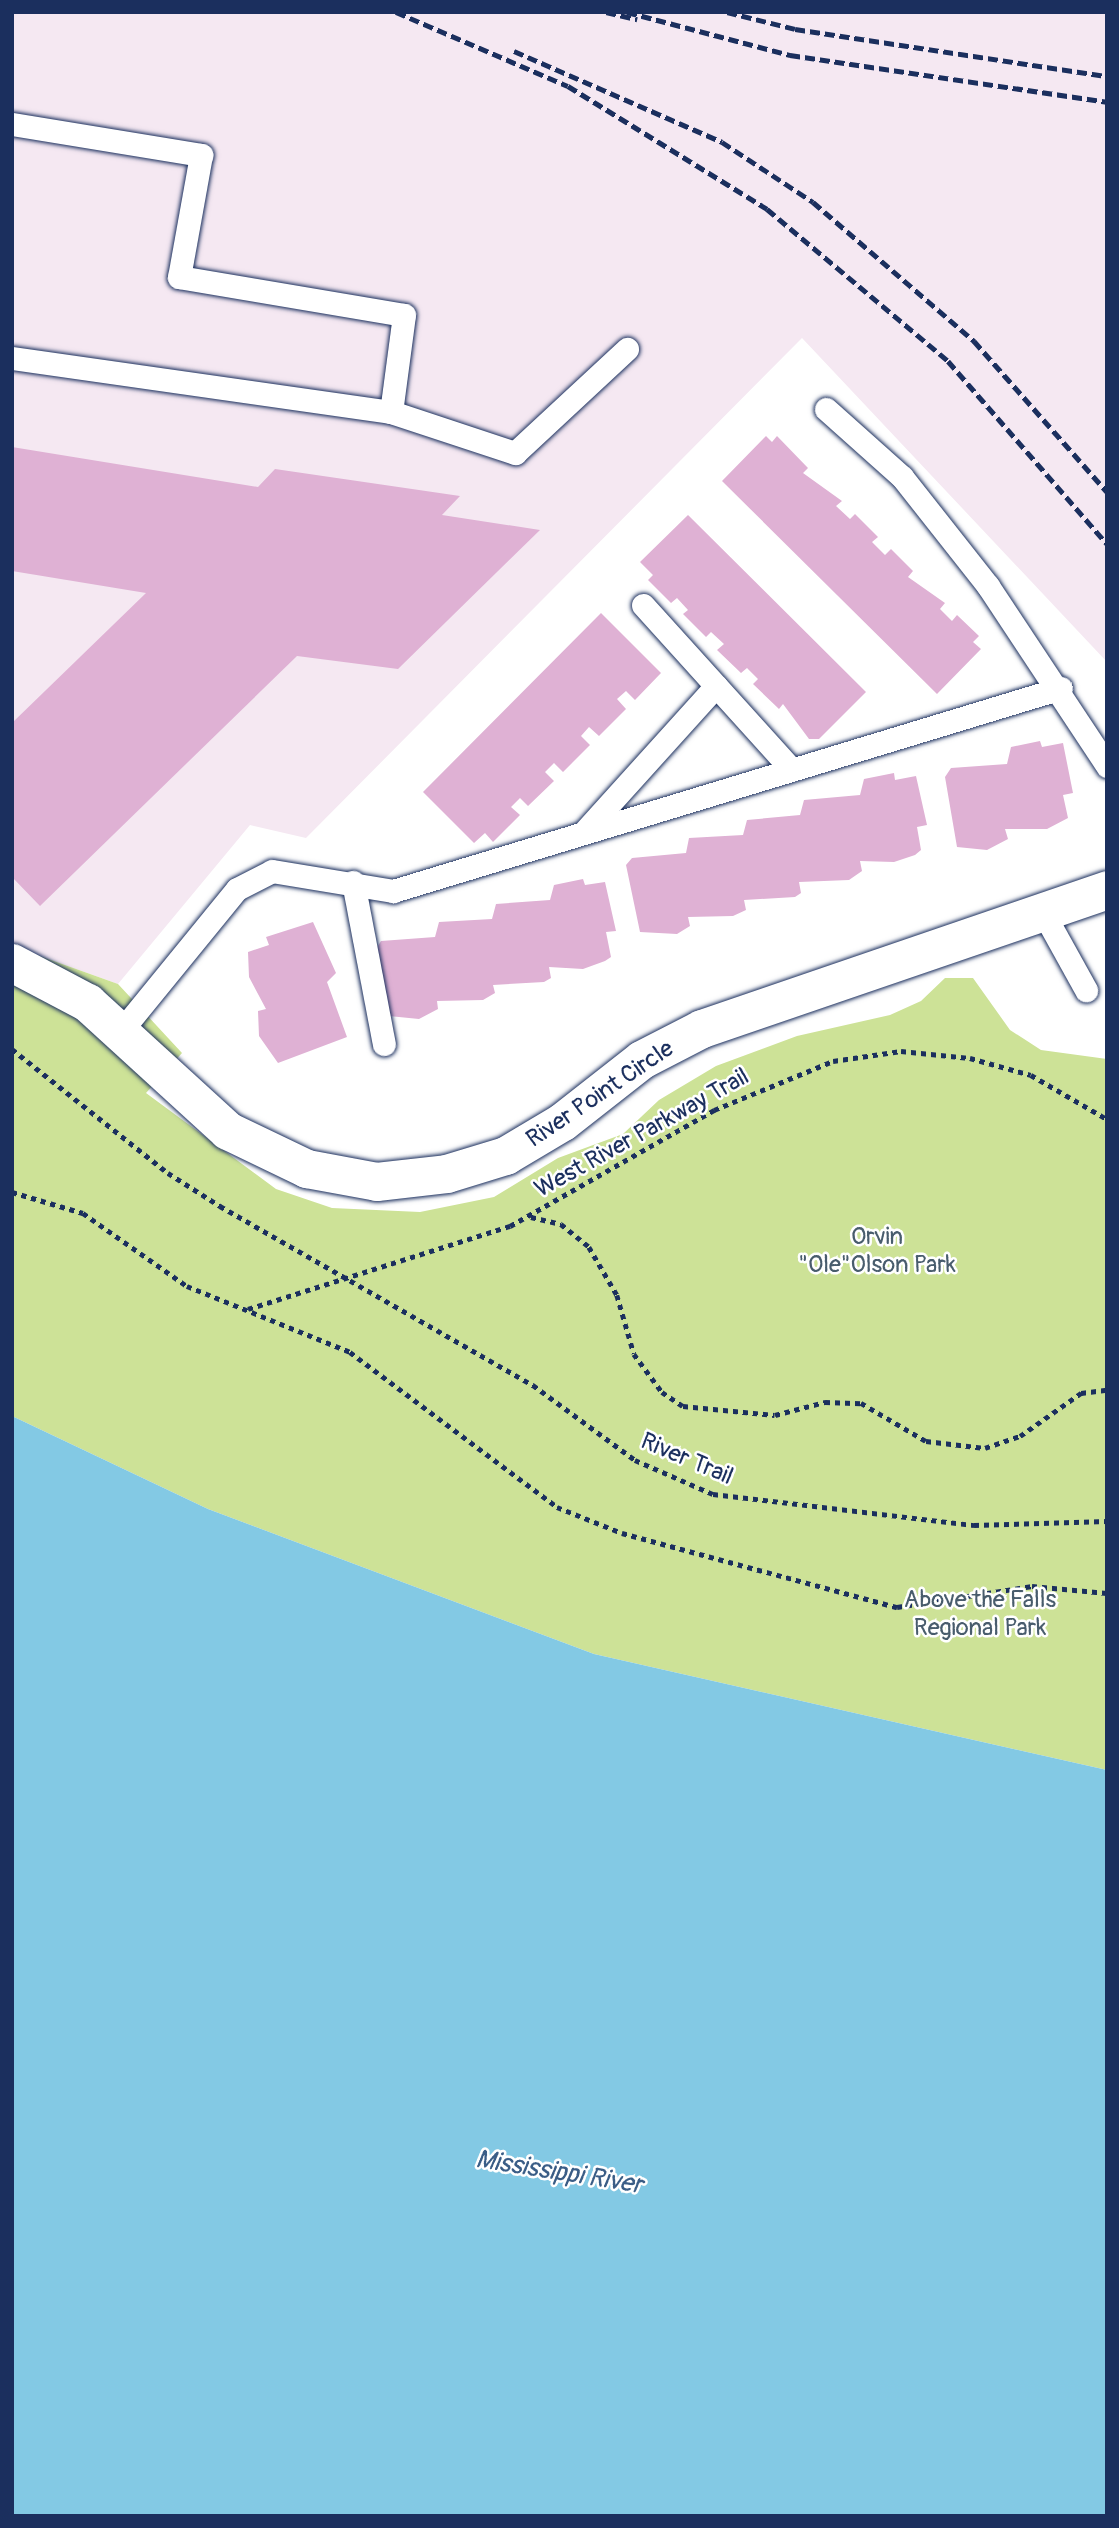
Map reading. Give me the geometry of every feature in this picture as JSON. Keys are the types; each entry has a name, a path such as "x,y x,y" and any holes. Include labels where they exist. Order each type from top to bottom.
{"street":[{"name":"River Point Circle","path":"12,963 88,1003 228,1131 271,1155 377,1182 447,1174 506,1156 563,1122 642,1060 702,1029 1045,916 1107,890"}],"lane":[{"path":"12,124 201,155 178,277 404,315 391,412"},
{"path":"12,358 391,412 515,453 627,349"},
{"path":"826,409 902,477 1061,688 1107,766"},
{"path":"643,605 792,770"},
{"path":"583,834 716,686"},
{"path":"121,1031 170,964 237,888 272,871 353,882 393,891 1061,688"},
{"path":"353,882 384,1044"},
{"path":"1045,916 1086,990"}],"path":[{"name":"River Trail","path":"12,1049 168,1173 262,1231 353,1278 533,1385 635,1460 713,1494 974,1525 1107,1521"},
{"name":"West River Parkway Trail","path":"247,1309 353,1278 529,1217 714,1110 833,1061 901,1051 970,1058 1031,1075 1107,1119"},
{"path":"12,1192 83,1213 187,1286 350,1352 557,1507 622,1533 897,1607 1032,1586 1107,1592"},
{"path":"529,1217 561,1224 589,1247 617,1295 634,1354 662,1392 683,1406 775,1415 825,1402 861,1403 926,1441 985,1448 1020,1436 1081,1393 1107,1390"}],"shaded area":[{"path":"12,12 1107,12 1107,662 802,338 306,838 250,825 118,984 12,946"}],"green space":[{"path":"12,946 118,984 182,1053 146,1093 276,1189 332,1208 420,1212 494,1197 558,1158 623,1134 659,1100 716,1066 797,1036 890,1015 921,1001 945,978 973,978 1010,1030 1041,1050 1107,1059 1107,1770 594,1654 208,1509 12,1416"}],"water":[{"name":"Mississippi River","path":"12,1416 208,1509 594,1654 1107,1770 1107,2516 12,2516"}],"building":[{"path":"766,436 772,442 777,436 808,468 803,473 842,501 836,506 850,519 855,514 878,537 872,542 885,555 891,549 913,571 908,577 945,603 940,609 952,621 957,615 979,636 973,642 981,649 937,694 722,481"},
{"path":"12,447 258,487 275,469 460,496 442,515 540,530 398,669 297,656 40,906 12,877 12,723 146,593 12,571"},
{"path":"688,515 866,692 819,739 809,739 783,704 779,709 753,684 758,679 747,668 741,673 717,650 724,644 711,632 706,637 683,614 688,610 677,598 671,603 648,580 653,575 640,562"},
{"path":"601,613 661,673 635,700 626,691 617,699 626,709 599,736 589,727 581,736 590,745 563,772 554,763 545,772 554,781 528,806 520,798 511,807 520,815 493,842 485,833 474,843 423,792"},
{"path":"1040,741 1042,747 1063,743 1073,793 1063,795 1068,818 1047,829 1005,829 1008,839 987,850 957,847 945,777 951,768 1007,764 1011,747"},
{"path":"894,773 895,780 916,776 927,825 917,827 921,850 915,855 894,862 860,861 862,871 849,880 799,882 801,893 795,897 744,900 746,910 733,916 688,917 690,926 677,934 640,932 626,865 632,858 686,853 689,838 743,835 747,820 800,815 804,800 860,795 864,779"},
{"path":"583,879 585,885 605,882 616,931 606,932 611,957 583,969 549,967 551,978 544,982 493,985 495,993 483,1000 437,1001 438,1009 419,1019 389,1016 376,949 381,941 435,937 439,922 492,919 496,904 550,900 554,885"},
{"path":"313,922 336,973 327,982 347,1037 278,1063 259,1036 258,1011 266,1009 249,977 248,952 269,945 266,937"}],"railway":[{"path":"396,12 568,86 767,209 948,361 1107,544"},
{"path":"606,12 637,19"},
{"path":"627,12 790,55 1107,102"},
{"path":"727,12 795,29 1107,76"},
{"path":"514,51 722,142 813,202 974,341 1107,492"}],"park label":[{"name":"Orvin \"Ole\"Olson Park","path":"877,1251"},
{"name":"Above the Falls Regional Park","path":"980,1614"}]}
